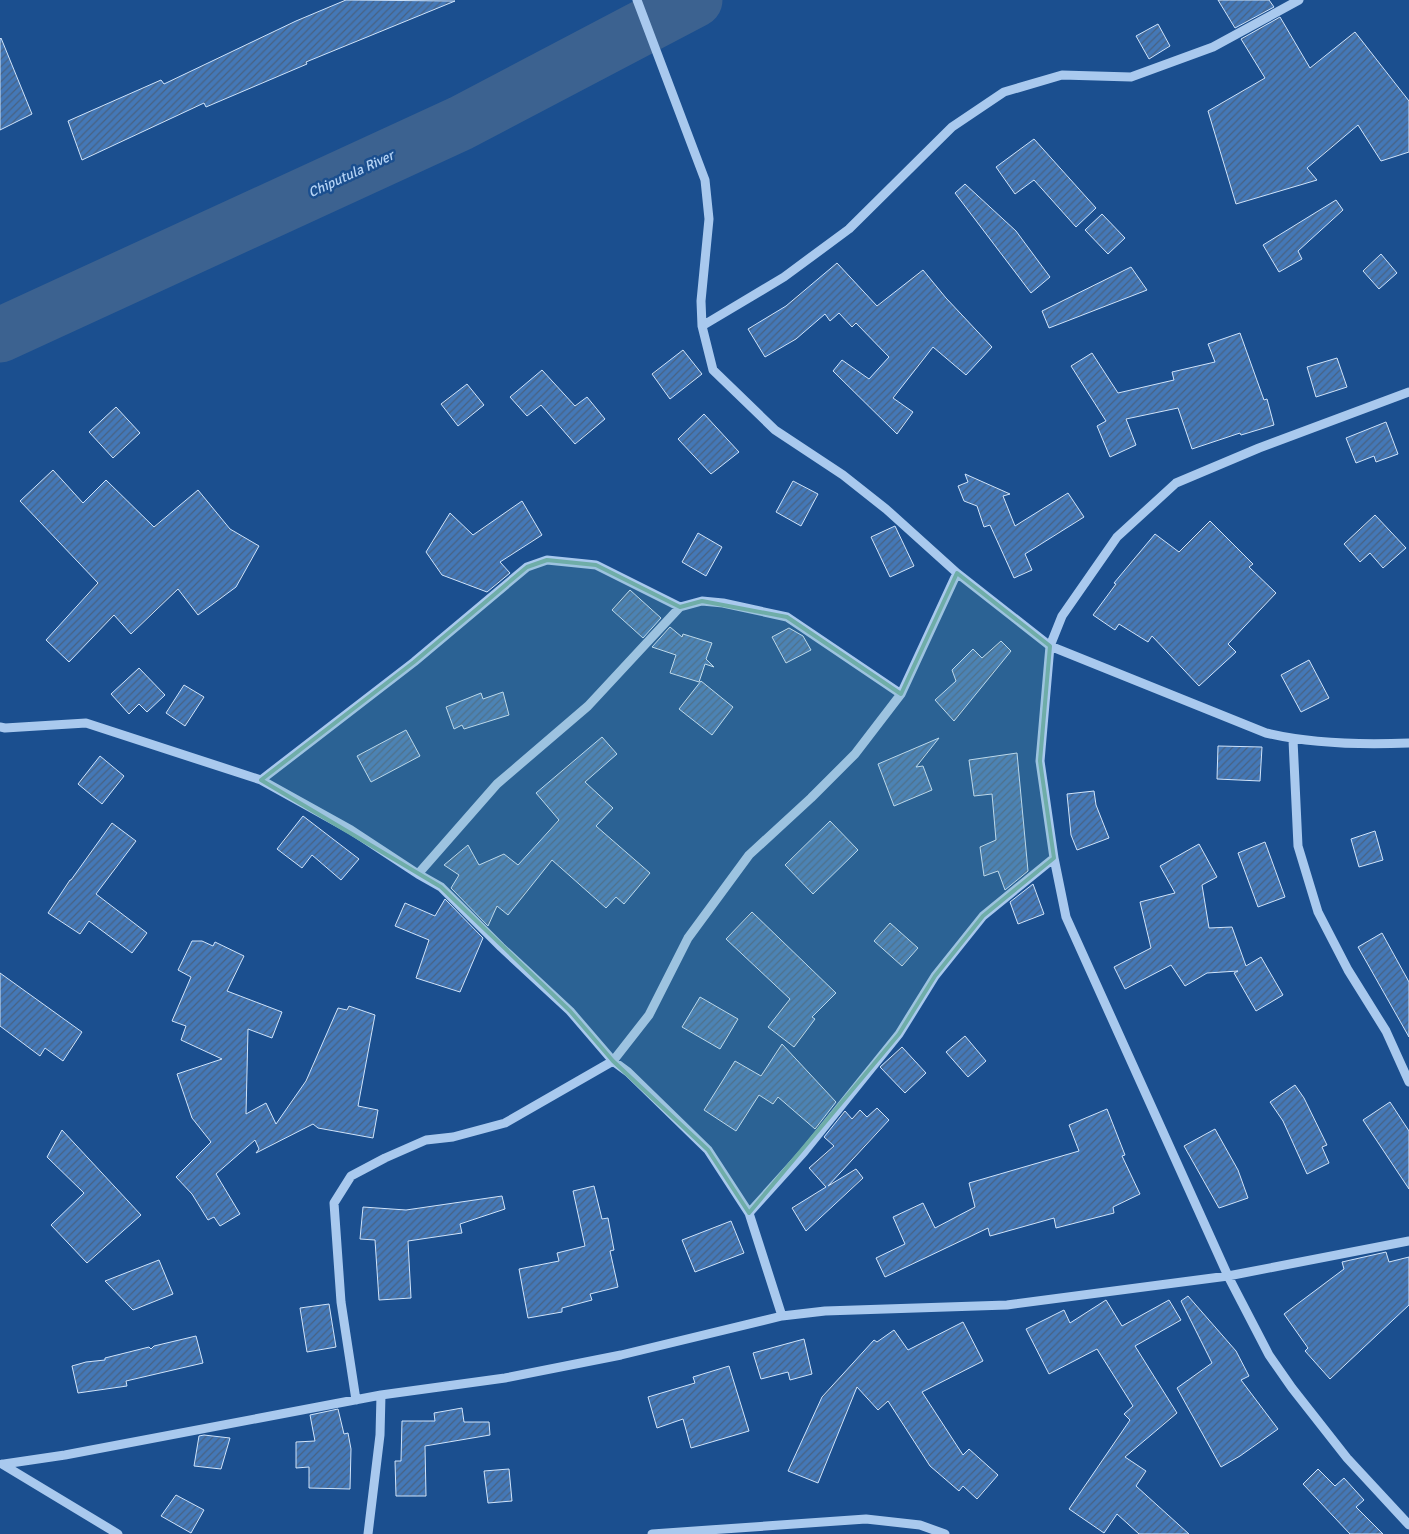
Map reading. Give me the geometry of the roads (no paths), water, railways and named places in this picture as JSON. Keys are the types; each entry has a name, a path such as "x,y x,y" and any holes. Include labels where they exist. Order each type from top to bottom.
{"street":[{"path":"702,326 784,277 849,229 952,127 1004,92 1062,75 1131,77 1213,46 1299,0"},
{"path":"638,4 705,180 709,219 701,301 702,326 713,370 720,377 776,430 844,475 886,509 957,573 1050,646 1266,733 1293,740 1378,744 1409,743"},
{"path":"1409,392 1260,448 1176,483 1117,537 1062,616 1050,646 1040,761 1054,858 1066,917 1228,1276 1269,1355 1292,1388 1347,1458 1409,1525"},
{"path":"261,780 414,662 527,567 547,560 596,565 680,607"},
{"path":"356,1400 341,1302 334,1203 351,1176 385,1158 426,1140 454,1137 505,1123 613,1061 649,1015 688,938 749,854 811,798 855,754 901,694 957,573"},
{"path":"418,874 497,784 588,706 680,607 702,601 723,603 787,617 901,694"},
{"path":"0,727 86,723 261,780 351,830 441,887 501,947 570,1011 613,1061 628,1072 708,1150 749,1213 782,1316"},
{"path":"1293,740 1298,846 1318,912 1348,970 1386,1031 1409,1082"},
{"path":"749,1213 804,1152 899,1034 935,976 983,916 1054,858"},
{"path":"2,1463 65,1455 381,1395 505,1378 621,1355 782,1316 825,1311 1007,1305 1228,1276 1409,1241"},
{"path":"368,1534 380,1435 381,1395"},
{"path":"2,1463 116,1534"},
{"path":"652,1534 866,1519 920,1525 945,1534"}],"waterway":[{"name":"Chiputula River","path":"0,335 461,123 695,0"}]}
